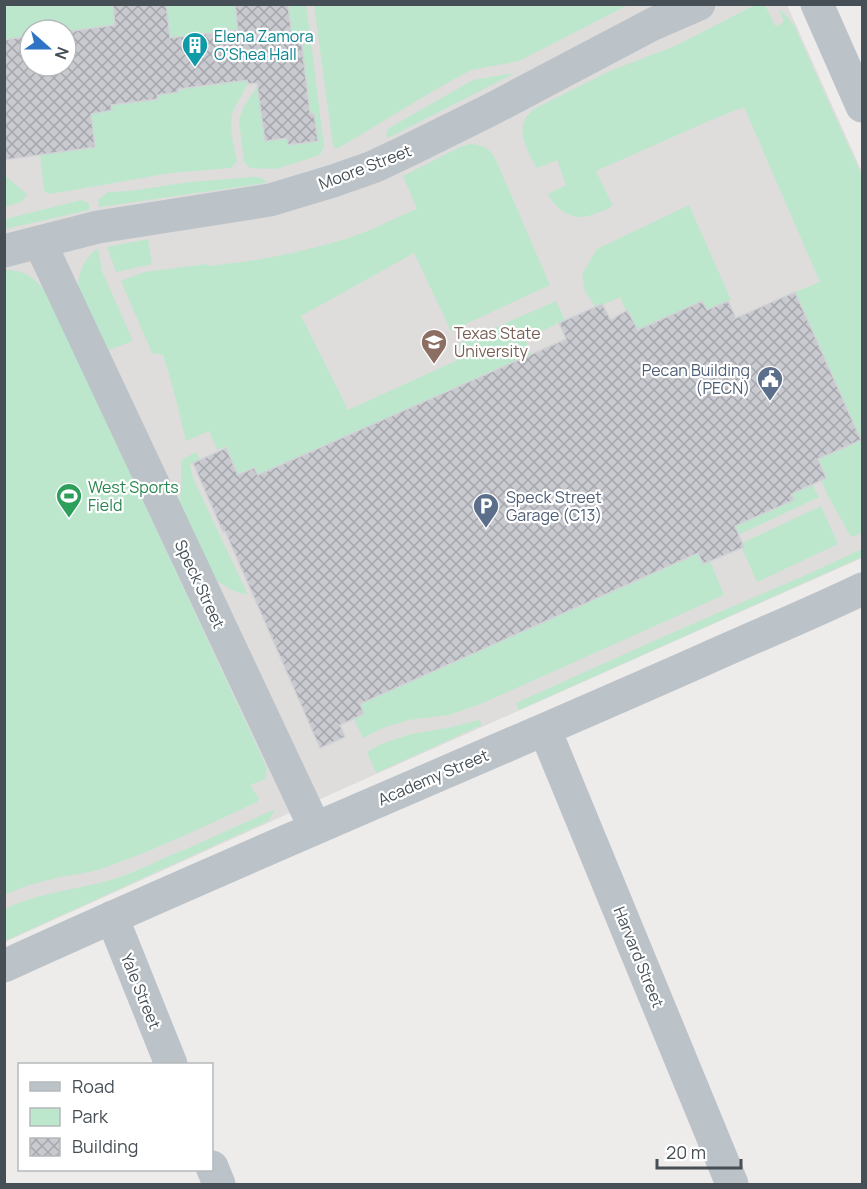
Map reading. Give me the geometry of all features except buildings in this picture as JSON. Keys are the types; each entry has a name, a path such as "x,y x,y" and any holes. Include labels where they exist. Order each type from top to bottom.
{"street":[{"name":"Moore Street","path":"4,251 98,228 270,200 333,181 409,150 653,24 699,4"},
{"path":"817,4 862,106"},
{"name":"Speck Street","path":"40,243 315,828"},
{"name":"Academy Street","path":"4,966 862,589"},
{"name":"Harvard Street","path":"545,730 732,1185"},
{"name":"Yale Street","path":"112,917 170,1063"},
{"path":"213,1170 219,1185"}],"shaded area":[{"name":"Texas State University","path":"4,5 787,5 862,172 862,558 5,942"}],"green space":[{"path":"314,4 628,5 519,61 471,70 337,149 333,146"},
{"path":"4,5 113,5 118,52 78,30 78,18 18,18 18,38 5,40"},
{"path":"166,5 235,5 238,30 170,38"},
{"path":"288,5 306,5 310,31 291,34"},
{"path":"755,5 765,5 776,27 784,22 779,10 794,25 862,176 862,533 851,537 821,480 826,478 822,468 811,463 861,439 795,292 820,282 744,107 596,171 613,206 584,217 572,216 560,210 548,194 566,185 557,160 537,168 524,143 522,129 524,122 534,109 612,70 675,46"},
{"path":"310,33 324,147 320,155 276,169 250,168 244,162 239,120 243,108 258,85 265,141 287,138 289,145 317,141 314,114 310,113 300,35"},
{"path":"515,73 388,138 386,134 389,128 473,80"},
{"path":"247,80 233,111 232,136 237,161 231,168 171,173 50,194 44,191 40,155 95,147 91,114 112,109 111,105 157,99 157,95 178,92 178,89"},
{"path":"470,144 486,148 496,160 550,285 451,331 414,253 301,316 348,410 464,357 458,344 556,301 565,320 525,339 531,354 258,475 254,468 238,475 226,446 217,450 209,431 186,441 163,355 152,353 121,281 144,272 279,256 366,232 417,209 403,176"},
{"path":"4,175 27,194 23,201 5,207"},
{"path":"252,177 262,178 266,183 99,207 98,200 108,192"},
{"path":"81,200 89,203 89,210 5,229 5,219"},
{"path":"689,205 731,300 707,310 702,301 644,327 670,386 794,499 791,494 812,484 819,497 738,535 710,500 620,297 596,307 585,292 582,274 597,249"},
{"path":"148,239 152,264 116,272 107,247"},
{"path":"98,248 102,271 133,341 109,350 78,291 82,267"},
{"name":"West Sports Field","path":"4,271 30,276 46,292 267,768 265,779 250,785 259,798 257,802 125,860 96,870 34,884 5,895"},
{"path":"196,452 200,460 190,464 193,478 248,595 234,591 217,581 178,517 181,460"},
{"path":"821,506 838,544 757,582 740,544"},
{"path":"862,549 862,557 519,710 516,703"},
{"path":"698,553 703,564 710,561 724,595 483,703 449,715 409,720 383,728 363,738 354,719 364,714 360,704"},
{"path":"479,720 482,725 376,773 367,752 381,744 411,734"},
{"path":"276,809 268,821 5,941 5,909 32,898 120,877"}],"place":[{"name":"Elena Zamora O'Shea Hall","path":"195,68"},
{"name":"Texas State University","path":"434,365"},
{"name":"Pecan Building (PECN)","path":"770,402"},
{"name":"West Sports Field","path":"69,519"},
{"name":"Speck Street Garage (C13)","path":"486,529"}]}
